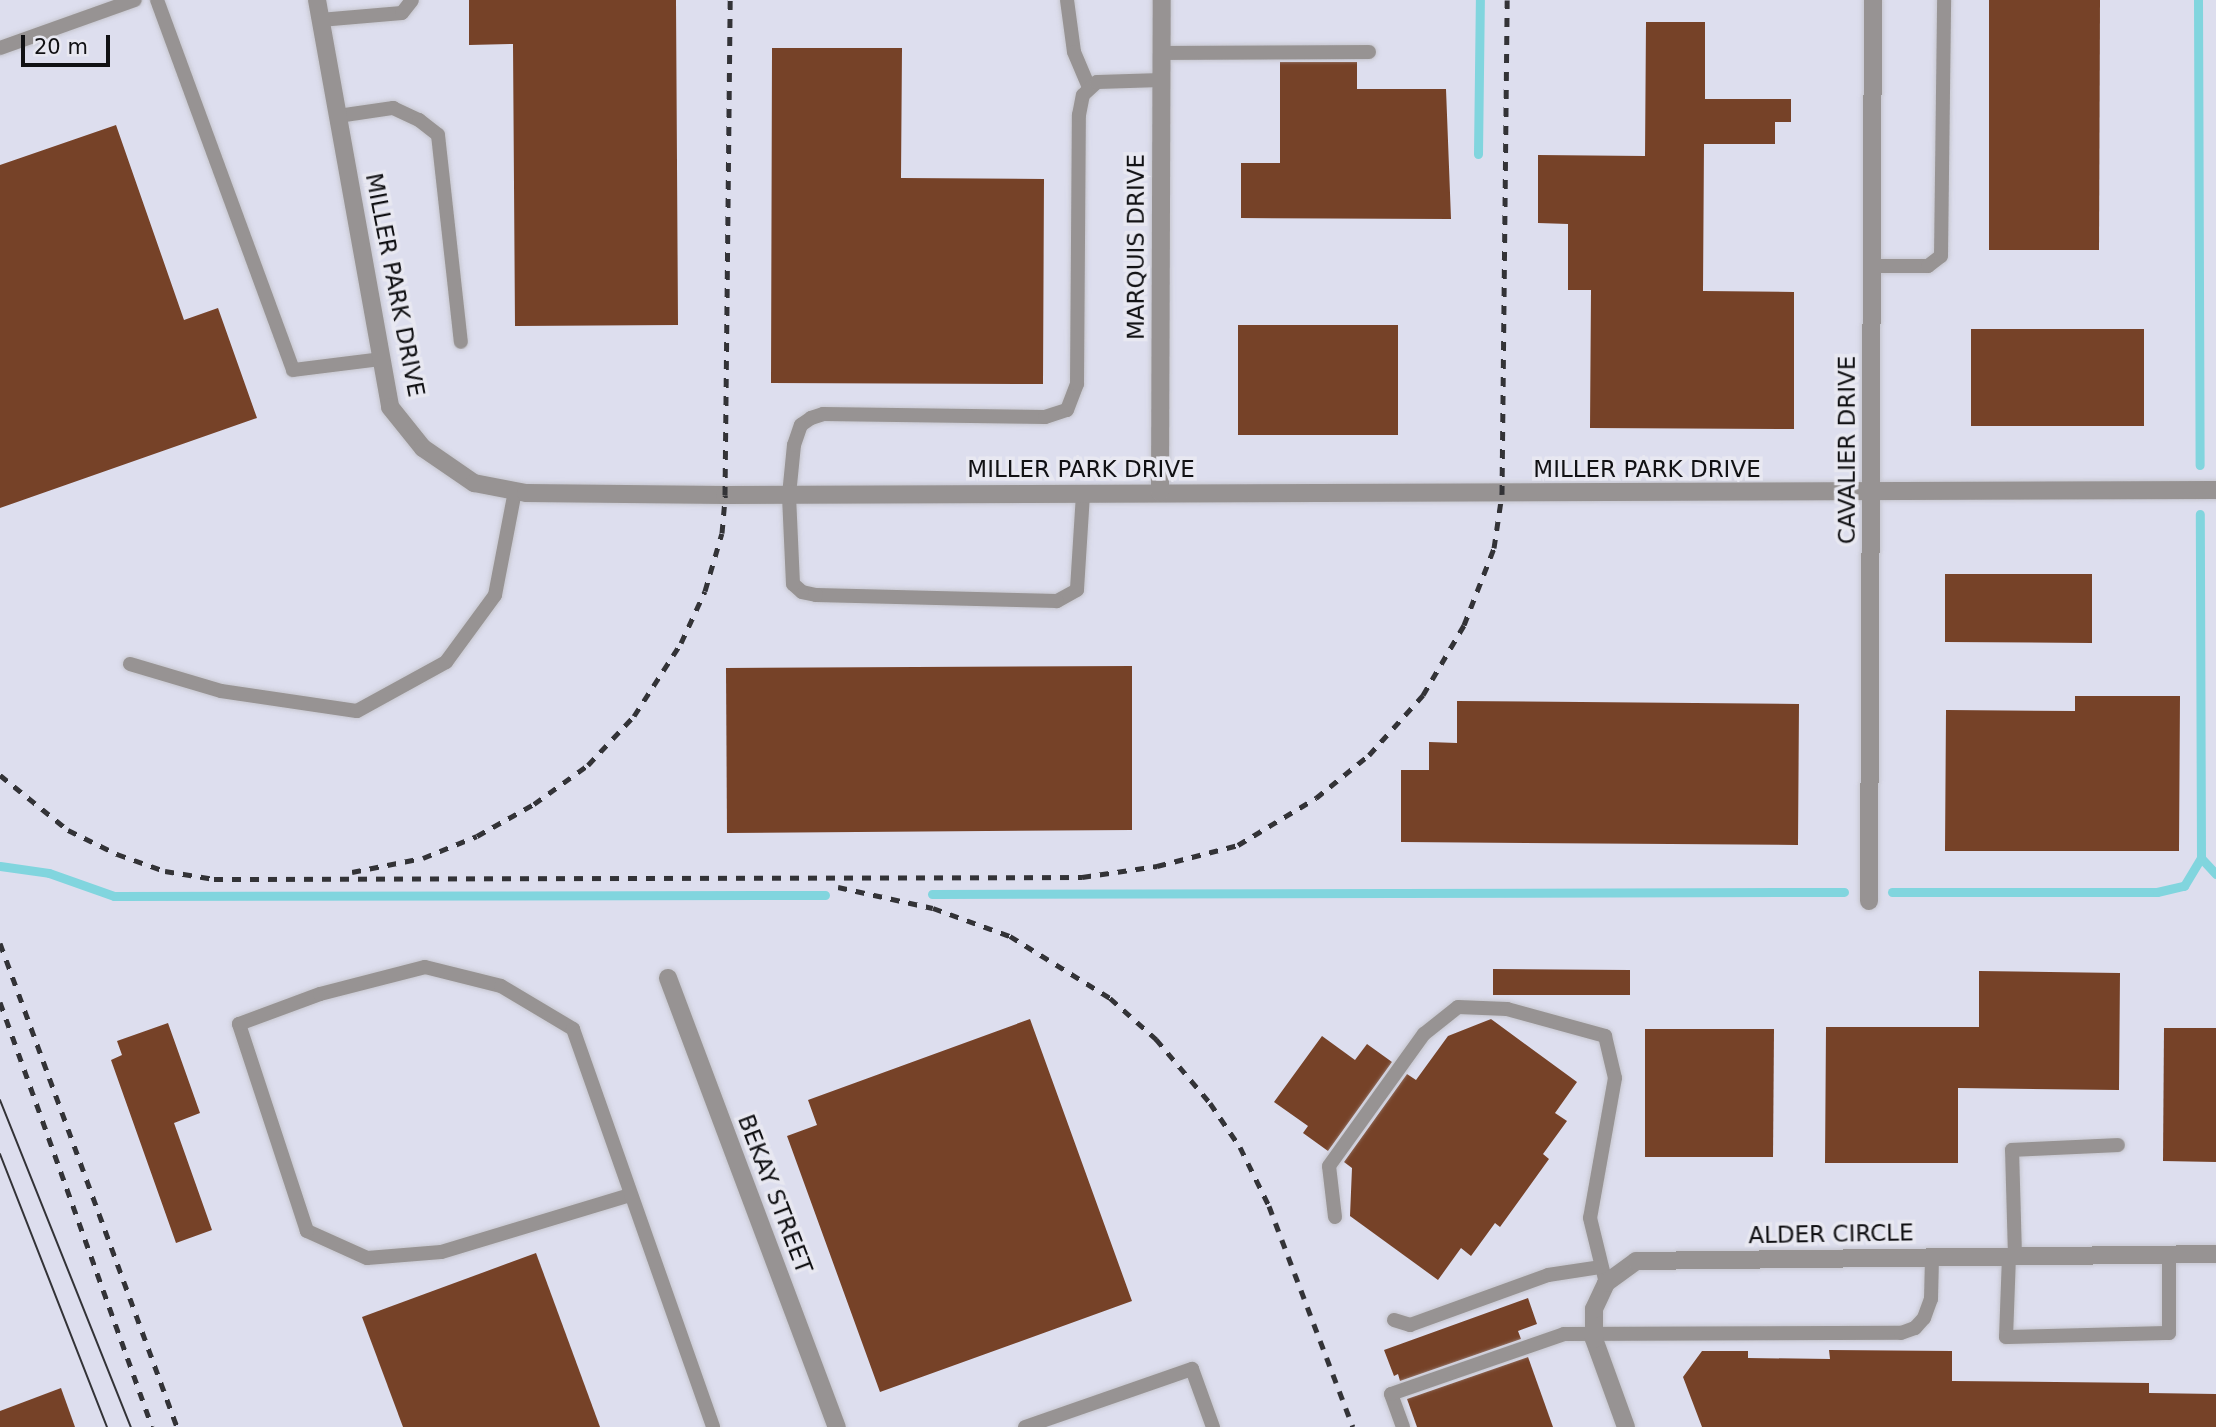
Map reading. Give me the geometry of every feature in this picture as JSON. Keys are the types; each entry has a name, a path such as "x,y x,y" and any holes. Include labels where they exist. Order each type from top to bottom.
{"street":[{"name":"MILLER PARK DRIVE","path":"317,0 390,407 423,448 474,483 514,491 789,495 2216,490"},
{"name":"MARQUIS DRIVE","path":"1160,494 1162,0"},
{"name":"CAVALIER DRIVE","path":"1869,901 1873,0"},
{"name":"BEKAY STREET","path":"667,978 837,1427"},
{"name":"ALDER CIRCLE","path":"1604,1275 1636,1261 2216,1254"},
{"path":"1604,1275 1594,1309 1594,1331 1626,1427"}],"lane":[{"path":"0,48 135,0"},
{"path":"157,0 293,370 381,359"},
{"path":"320,20 402,13 412,0"},
{"path":"1067,0 1074,52 1089,87"},
{"path":"1872,266 1928,266 1941,256 1944,0"},
{"path":"1162,53 1370,52"},
{"path":"1083,494 1077,590 1057,601 802,592 793,584 789,495 801,425 823,414 1045,416 1067,410 1077,384 1079,116 1089,87 1097,82 1162,80"},
{"path":"338,116 393,108 419,120 438,135 461,342"},
{"path":"130,664 221,691 357,711 446,662 495,595 514,491"},
{"path":"630,1195 440,1252 366,1258 307,1231 239,1024 320,994 425,967 501,986 573,1029 713,1427"},
{"path":"1335,1217 1329,1166 1424,1034 1458,1007 1507,1009 1605,1036 1615,1078 1590,1217 1604,1275 1548,1275 1410,1325 1394,1320"},
{"path":"2118,1145 2012,1150 2012,1256 2006,1338 2169,1333 2169,1254"},
{"path":"1402,1427 1391,1394 1564,1334 1594,1331 1901,1333 1924,1318 1931,1299 1932,1257"},
{"path":"1025,1427 1192,1369 1213,1427"}],"shaded area":[{"path":"0,0 2216,0 2216,1427 0,1427"}],"building":[{"path":"469,0 676,0 678,325 515,326 513,44 469,45"},
{"path":"1989,0 2100,0 2099,250 1989,250"},
{"path":"1646,22 1705,22 1705,99 1791,99 1791,122 1775,122 1775,144 1704,144 1703,291 1794,292 1794,429 1590,428 1591,290 1568,290 1568,224 1538,223 1538,155 1645,156"},
{"path":"772,48 902,48 901,178 1044,179 1043,384 771,383"},
{"path":"1280,62 1357,62 1357,89 1446,89 1451,219 1241,218 1241,163 1280,163"},
{"path":"116,125 184,320 218,308 257,418 0,508 0,165"},
{"path":"1238,325 1398,325 1398,435 1238,435"},
{"path":"1971,329 2144,329 2144,426 1971,426"},
{"path":"1945,574 2092,574 2092,643 1945,642"},
{"path":"1132,666 1132,830 727,833 726,668"},
{"path":"2075,696 2180,696 2179,851 1945,851 1946,710 2075,711"},
{"path":"1457,701 1799,704 1798,845 1401,842 1401,770 1429,770 1429,742 1457,743"},
{"path":"1493,969 1630,970 1630,995 1493,995"},
{"path":"1979,971 2120,973 2119,1090 1958,1088 1958,1163 1825,1163 1826,1027 1979,1027"},
{"path":"1030,1019 1132,1301 880,1392 787,1136 817,1125 808,1100"},
{"path":"1491,1019 1577,1082 1555,1113 1567,1121 1543,1154 1549,1159 1500,1227 1495,1223 1471,1256 1461,1248 1438,1280 1350,1216 1352,1168 1344,1162 1407,1074 1416,1080 1448,1036"},
{"path":"168,1023 200,1113 174,1123 212,1230 176,1243 111,1060 122,1055 117,1041"},
{"path":"2164,1028 2216,1028 2216,1162 2163,1161"},
{"path":"1645,1029 1774,1029 1773,1157 1645,1157"},
{"path":"1322,1036 1355,1060 1367,1044 1392,1062 1328,1151 1303,1133 1308,1126 1274,1102"},
{"path":"536,1253 600,1427 403,1427 362,1317"},
{"path":"1528,1298 1537,1324 1518,1331 1521,1339 1400,1381 1398,1374 1394,1376 1384,1350"},
{"path":"1829,1350 1952,1351 1952,1381 2149,1383 2149,1393 2216,1394 2216,1427 1702,1427 1683,1377 1702,1351 1748,1351 1748,1358 1830,1359"},
{"path":"1528,1357 1553,1427 1417,1427 1407,1399"},
{"path":"61,1388 75,1427 0,1427 0,1411"}],"waterway":[{"path":"1478,154 1480,0"},
{"path":"2198,0 2200,465"},
{"path":"1892,892 2157,892 2184,886 2201,858 2200,514"},
{"path":"2201,858 2216,874"},
{"path":"0,866 49,873 114,896 825,895"},
{"path":"932,894 1844,892"}],"tram line":[{"path":"0,1100 131,1427"},
{"path":"0,1154 107,1427"}],"railway":[{"path":"352,872 423,858 477,836 534,804 588,765 634,716 681,643 705,591 722,533 725,495 730,0"},
{"path":"0,775 68,830 117,854 165,871 214,879 1082,877 1157,866 1238,845 1316,798 1369,755 1423,695 1464,625 1494,548 1502,494 1507,0"},
{"path":"838,887 933,908 1010,936 1110,998 1156,1039 1210,1103 1240,1147 1269,1206 1353,1427"},
{"path":"0,943 177,1427"},
{"path":"0,1002 152,1427"}]}
